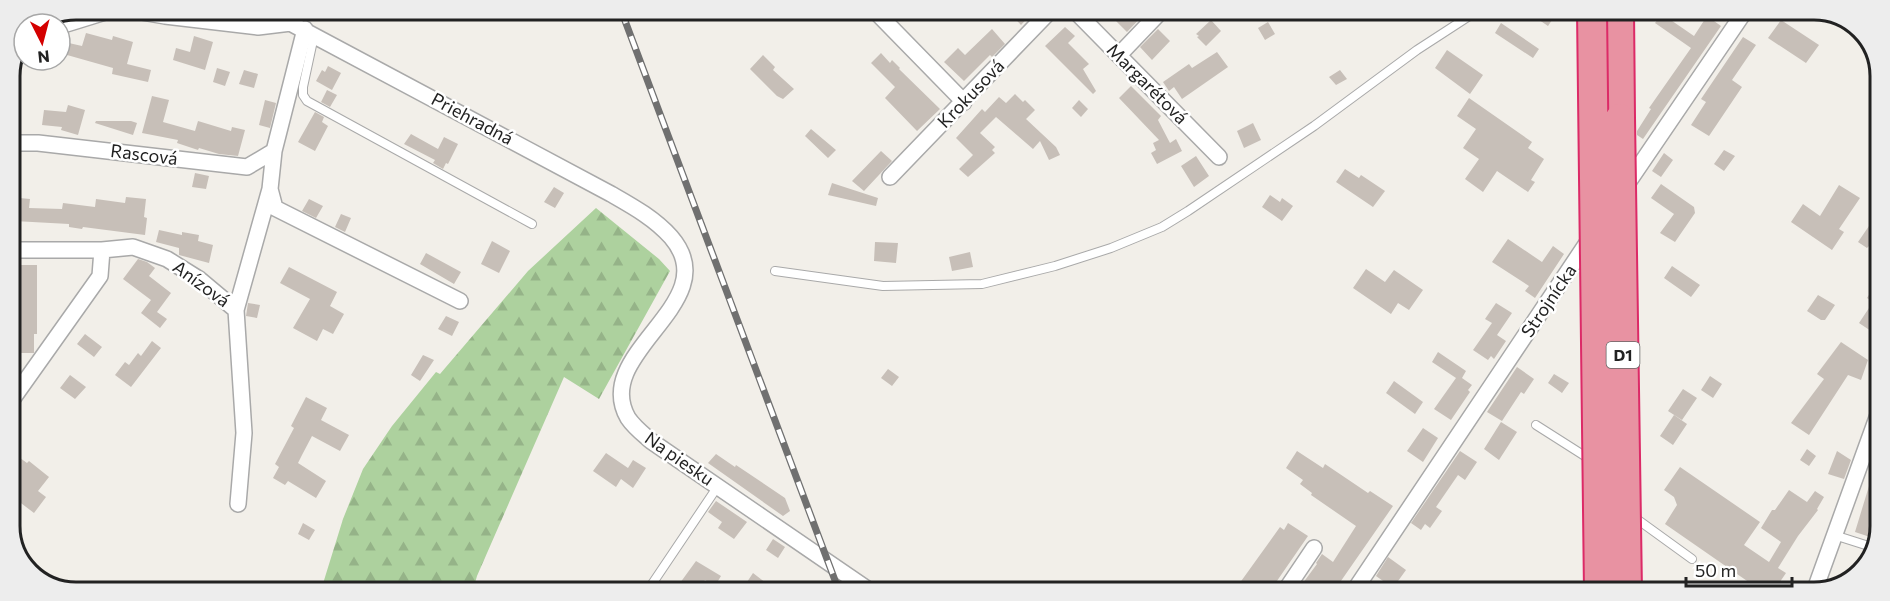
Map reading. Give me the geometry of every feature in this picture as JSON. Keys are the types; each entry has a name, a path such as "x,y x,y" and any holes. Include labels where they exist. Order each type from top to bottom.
{"highway":[{"name":"D1","path":"1592,20 1599,582"},
{"name":"D1","path":"1620,20 1627,582"}],"street":[{"path":"199,20 258,27 302,24 274,151 270,189 236,310"},
{"path":"884,20 964,102"},
{"name":"Krokusová","path":"890,177 1042,20"},
{"name":"Margarétová","path":"1084,20 1219,157"},
{"path":"1119,55 1152,20"},
{"name":"Strojnícka","path":"1360,582 1739,20"},
{"name":"Priehradná","path":"302,24 626,203 657,224 671,237"},
{"name":"Rascová","path":"20,143 39,142 247,167 274,151"},
{"path":"270,189 275,208 460,301"},
{"name":"Na piesku","path":"671,237 684,270 682,288 630,366 623,385 623,402 628,418 641,432 856,582"},
{"name":"Anízová","path":"20,250 133,248 167,259 199,279 236,310 244,433 238,504"},
{"path":"20,389 100,276 102,250"},
{"path":"1818,581 1834,535 1870,449"},
{"path":"1291,582 1314,548"}],"lane":[{"path":"775,271 883,286 982,284 1055,266 1111,248 1162,227 1188,211 1314,126 1417,50 1463,20"},
{"path":"302,24 303,95 307,101 532,224"},
{"path":"1602,93 1605,340"},
{"path":"1536,425 1607,471"},
{"path":"653,582 718,486"},
{"path":"1618,506 1692,559"},
{"path":"1834,535 1867,545"}],"green space":[{"path":"596,208 659,259 670,271 599,399 564,377 475,582 323,582 343,519 363,469 392,426 436,372 440,374 528,271"}],"building":[{"path":"1016,20 1026,20 1021,25"},
{"path":"1117,20 1138,20 1127,32"},
{"path":"1211,20 1221,31 1206,46 1196,34"},
{"path":"1539,20 1552,20 1548,26"},
{"path":"1657,20 1671,20 1694,36 1704,20 1713,20 1721,26 1643,139 1637,135 1637,131 1651,109 1649,108 1691,48 1655,23"},
{"path":"1781,20 1819,45 1806,63 1768,38"},
{"path":"1268,22 1275,34 1265,40 1258,28"},
{"path":"1501,23 1539,49 1533,58 1495,33"},
{"path":"1065,27 1075,36 1068,43 1089,64 1083,69 1096,91 1093,94 1045,46"},
{"path":"992,29 1005,44 992,57 990,55 964,81 944,62 958,48 965,55"},
{"path":"1158,29 1170,41 1152,60 1140,47"},
{"path":"86,33 112,40 113,36 133,42 127,64 151,70 148,82 112,74 113,68 72,56 72,44 82,46"},
{"path":"194,36 213,42 205,70 173,60 176,48 190,52"},
{"path":"1743,37 1756,45 1732,80 1742,87 1709,136 1691,125 1706,102 1701,99"},
{"path":"1447,50 1483,75 1470,94 1435,68"},
{"path":"1217,52 1228,67 1182,99 1174,87 1169,91 1163,82 1189,64 1192,68"},
{"path":"881,53 890,63 892,60 940,109 917,131 885,98 895,87 871,63"},
{"path":"763,55 775,67 773,70 794,89 783,99 777,96 750,69"},
{"path":"328,66 341,73 332,90 316,81 322,70 325,72"},
{"path":"217,68 230,72 225,86 213,82"},
{"path":"244,70 258,74 254,88 239,84"},
{"path":"1340,70 1347,79 1336,85 1329,77"},
{"path":"1131,86 1161,116 1158,120 1170,143 1176,139 1182,151 1157,164 1151,153 1156,150 1153,143 1159,140 1119,98"},
{"path":"327,90 337,95 330,107 321,102"},
{"path":"1015,94 1035,110 1026,119 1056,147 1060,155 1049,160 1040,141 1033,149 996,117 980,133 995,147 992,150 995,153 968,177 959,169 973,155 956,138 982,109 985,112 999,97 1006,103"},
{"path":"152,96 169,100 163,122 195,131 198,121 231,131 232,127 245,130 238,156 219,154 199,148 198,150 177,143 178,140 142,133"},
{"path":"1469,98 1532,142 1528,148 1544,159 1531,180 1535,182 1528,192 1497,171 1483,192 1465,179 1479,159 1463,148 1476,129 1457,116"},
{"path":"265,100 276,103 270,128 259,125"},
{"path":"1079,100 1088,109 1081,117 1072,108"},
{"path":"68,105 85,110 78,135 61,130 62,127 42,125 44,110 66,112"},
{"path":"315,112 324,117 322,122 328,126 315,151 298,142"},
{"path":"96,121 137,123 133,135 95,123"},
{"path":"1253,123 1261,140 1244,148 1237,131"},
{"path":"811,129 836,150 828,158 805,136"},
{"path":"411,134 438,149 444,137 458,144 443,169 433,163 435,160 404,144"},
{"path":"1724,150 1735,156 1724,171 1714,164"},
{"path":"881,151 892,161 864,191 852,181"},
{"path":"1664,153 1673,160 1661,177 1652,171"},
{"path":"1196,156 1209,176 1194,187 1181,166"},
{"path":"1345,169 1359,178 1361,175 1385,191 1373,207 1336,182"},
{"path":"195,173 209,176 206,189 192,187"},
{"path":"832,183 878,198 876,206 828,195"},
{"path":"1661,184 1694,207 1695,213 1675,242 1660,233 1674,214 1651,198"},
{"path":"1839,185 1860,198 1839,229 1844,232 1832,250 1791,222 1803,204 1820,216"},
{"path":"554,187 564,193 555,208 544,202"},
{"path":"1270,195 1280,202 1282,198 1293,206 1282,221 1262,207"},
{"path":"126,197 146,199 145,235 83,227 82,229 69,227 69,224 20,221 20,198 30,199 29,208 62,209 63,203 95,207 96,199 125,203"},
{"path":"309,199 323,206 316,218 302,211"},
{"path":"341,214 351,218 345,232 335,227"},
{"path":"1870,227 1870,247 1867,248 1858,242"},
{"path":"159,230 182,235 182,232 199,235 198,241 213,245 209,263 179,255 179,248 156,242"},
{"path":"1508,239 1542,262 1553,246 1564,254 1535,298 1525,291 1529,286 1492,262"},
{"path":"492,241 510,251 499,273 481,264"},
{"path":"875,242 898,243 896,263 874,261"},
{"path":"970,252 973,267 952,271 949,257"},
{"path":"426,253 461,272 454,284 420,264"},
{"path":"138,259 155,268 149,276 171,293 157,312 167,319 160,328 141,313 151,300 123,279"},
{"path":"20,265 37,265 37,334 34,334 34,353 20,353"},
{"path":"1672,266 1700,285 1691,297 1664,278"},
{"path":"289,267 337,292 330,306 344,314 333,334 323,329 317,341 293,328 310,299 280,283"},
{"path":"1366,269 1385,282 1394,270 1423,290 1409,310 1398,303 1391,314 1353,288"},
{"path":"1818,295 1835,305 1825,320 1807,311"},
{"path":"248,303 260,305 257,318 246,316"},
{"path":"1496,303 1512,313 1497,335 1506,341 1494,359 1491,356 1488,360 1473,350 1492,323 1485,319"},
{"path":"1870,306 1870,330 1859,323"},
{"path":"446,316 459,322 452,336 438,329"},
{"path":"85,334 102,347 94,357 77,344"},
{"path":"152,341 161,348 131,387 115,375 125,362 129,365 138,353 141,356"},
{"path":"1841,342 1868,360 1861,380 1848,375 1809,435 1791,423 1824,379 1817,374"},
{"path":"1438,352 1466,371 1462,378 1472,385 1468,390 1470,392 1451,420 1434,409 1456,378 1432,362"},
{"path":"423,355 434,360 420,381 411,375"},
{"path":"1517,367 1534,379 1524,394 1521,392 1502,421 1487,412"},
{"path":"888,369 899,377 892,386 881,378"},
{"path":"1554,374 1569,383 1562,393 1548,383"},
{"path":"70,375 86,387 75,399 60,388"},
{"path":"1710,376 1722,384 1713,398 1701,390"},
{"path":"1394,381 1423,402 1415,414 1386,393"},
{"path":"1683,389 1697,398 1682,420 1668,411"},
{"path":"306,397 327,408 321,420 349,435 340,451 312,436 302,455 298,463 326,481 316,498 288,481 285,485 273,478 279,467 275,464 294,428 291,426"},
{"path":"1674,415 1687,424 1673,445 1660,436"},
{"path":"1501,422 1517,432 1499,460 1484,449"},
{"path":"1423,428 1438,438 1423,462 1407,451"},
{"path":"1807,449 1816,456 1809,466 1800,460"},
{"path":"1297,451 1323,468 1325,464 1368,493 1370,491 1393,506 1340,582 1304,582 1322,554 1333,562 1356,526 1311,495 1312,493 1300,484 1303,480 1286,468"},
{"path":"1460,451 1477,462 1465,480 1458,475 1436,507 1442,511 1430,528 1425,524 1421,530 1411,523"},
{"path":"1837,451 1851,460 1844,479 1828,474"},
{"path":"606,453 628,468 633,460 646,468 633,488 621,479 616,487 593,471"},
{"path":"716,454 785,498 790,511 783,516 708,463"},
{"path":"20,458 27,463 29,461 49,477 38,491 46,497 34,513 20,502"},
{"path":"1680,467 1760,522 1744,545 1769,562 1781,542 1761,528 1772,510 1775,510 1789,490 1807,502 1815,491 1824,497 1818,510 1778,568 1786,573 1780,582 1749,582 1665,524 1677,505 1674,497 1664,490"},
{"path":"1870,483 1869,537 1855,532"},
{"path":"716,501 747,522 734,539 718,528 722,522 708,512"},
{"path":"303,523 315,530 309,540 298,534"},
{"path":"1288,523 1308,536 1276,582 1240,582 1280,527 1284,530"},
{"path":"773,539 785,547 778,558 766,550"},
{"path":"1388,557 1406,570 1397,582 1384,582 1376,576"},
{"path":"696,561 721,576 717,582 705,580 704,582 681,582"},
{"path":"753,573 765,582 747,582"}],"railway":[{"path":"625,20 836,582"}]}
